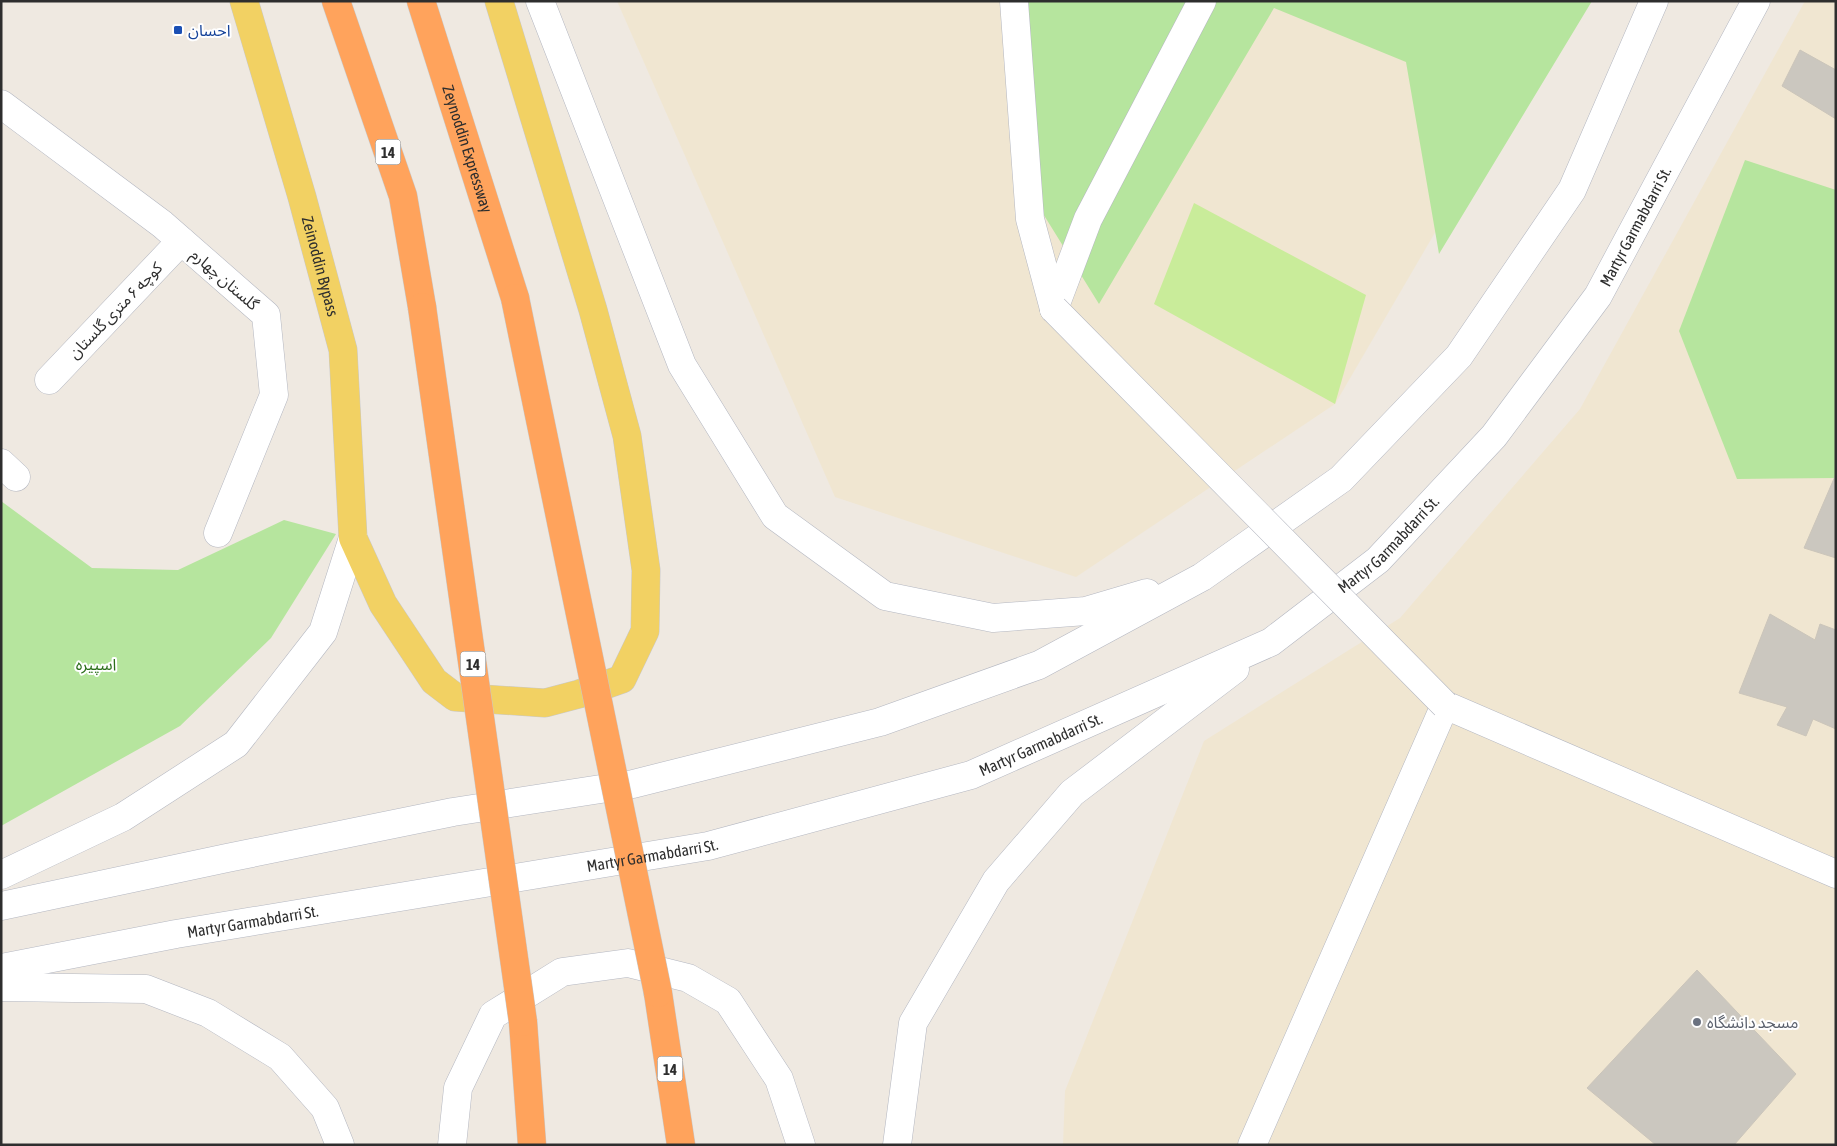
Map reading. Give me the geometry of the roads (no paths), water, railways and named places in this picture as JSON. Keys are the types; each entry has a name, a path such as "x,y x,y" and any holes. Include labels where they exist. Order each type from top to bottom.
{"highway":[{"name":"14","path":"336,1 403,196 422,307 523,1022 532,1145"},
{"name":"Zeynoddin Expressway","path":"421,1 515,298 658,993 681,1145"}],"main road":[{"name":"Zeinoddin Bypass","path":"244,1 302,197 343,350 353,538"},
{"path":"353,538 383,604 434,681 455,696 545,703 579,694 622,679 645,631 646,570 627,436 593,310 498,1"},
{"path":"540,1 682,365 775,516 885,596 993,618 1086,612 1202,577"},
{"path":"1014,1 1030,219 1054,309 1445,705 1836,874"},
{"path":"1054,309 1088,219 1202,1"},
{"path":"1,906 453,812 633,784 880,722 1039,665 1202,577 1341,479 1459,356 1572,190 1654,1"},
{"name":"Martyr Garmabdarri St.","path":"1,968 176,934 708,846 971,775 1270,642 1378,560 1494,436 1598,296 1756,1"},
{"name":"گلستان چهارم","path":"1,104 162,224 266,315 274,396 218,533"},
{"name":"کوچه ۶ متری گلستان","path":"48,380 181,241"},
{"path":"1,875 123,818 236,744 323,632 353,538"},
{"path":"897,1145 913,1023 996,881 1072,793 1270,642"},
{"path":"1252,1145 1445,705"},
{"path":"452,1145 458,1088 493,1015 562,972 628,963 688,978 728,1001 779,1079 802,1145"},
{"path":"1,987 146,989 208,1012 280,1057 325,1108 340,1145"}],"place":[{"name":"احسان","path":"178,30"},
{"name":"مسجد دانشگاه","path":"1697,1022"}],"park label":[{"name":"اسپیره","path":"96,664"}]}
